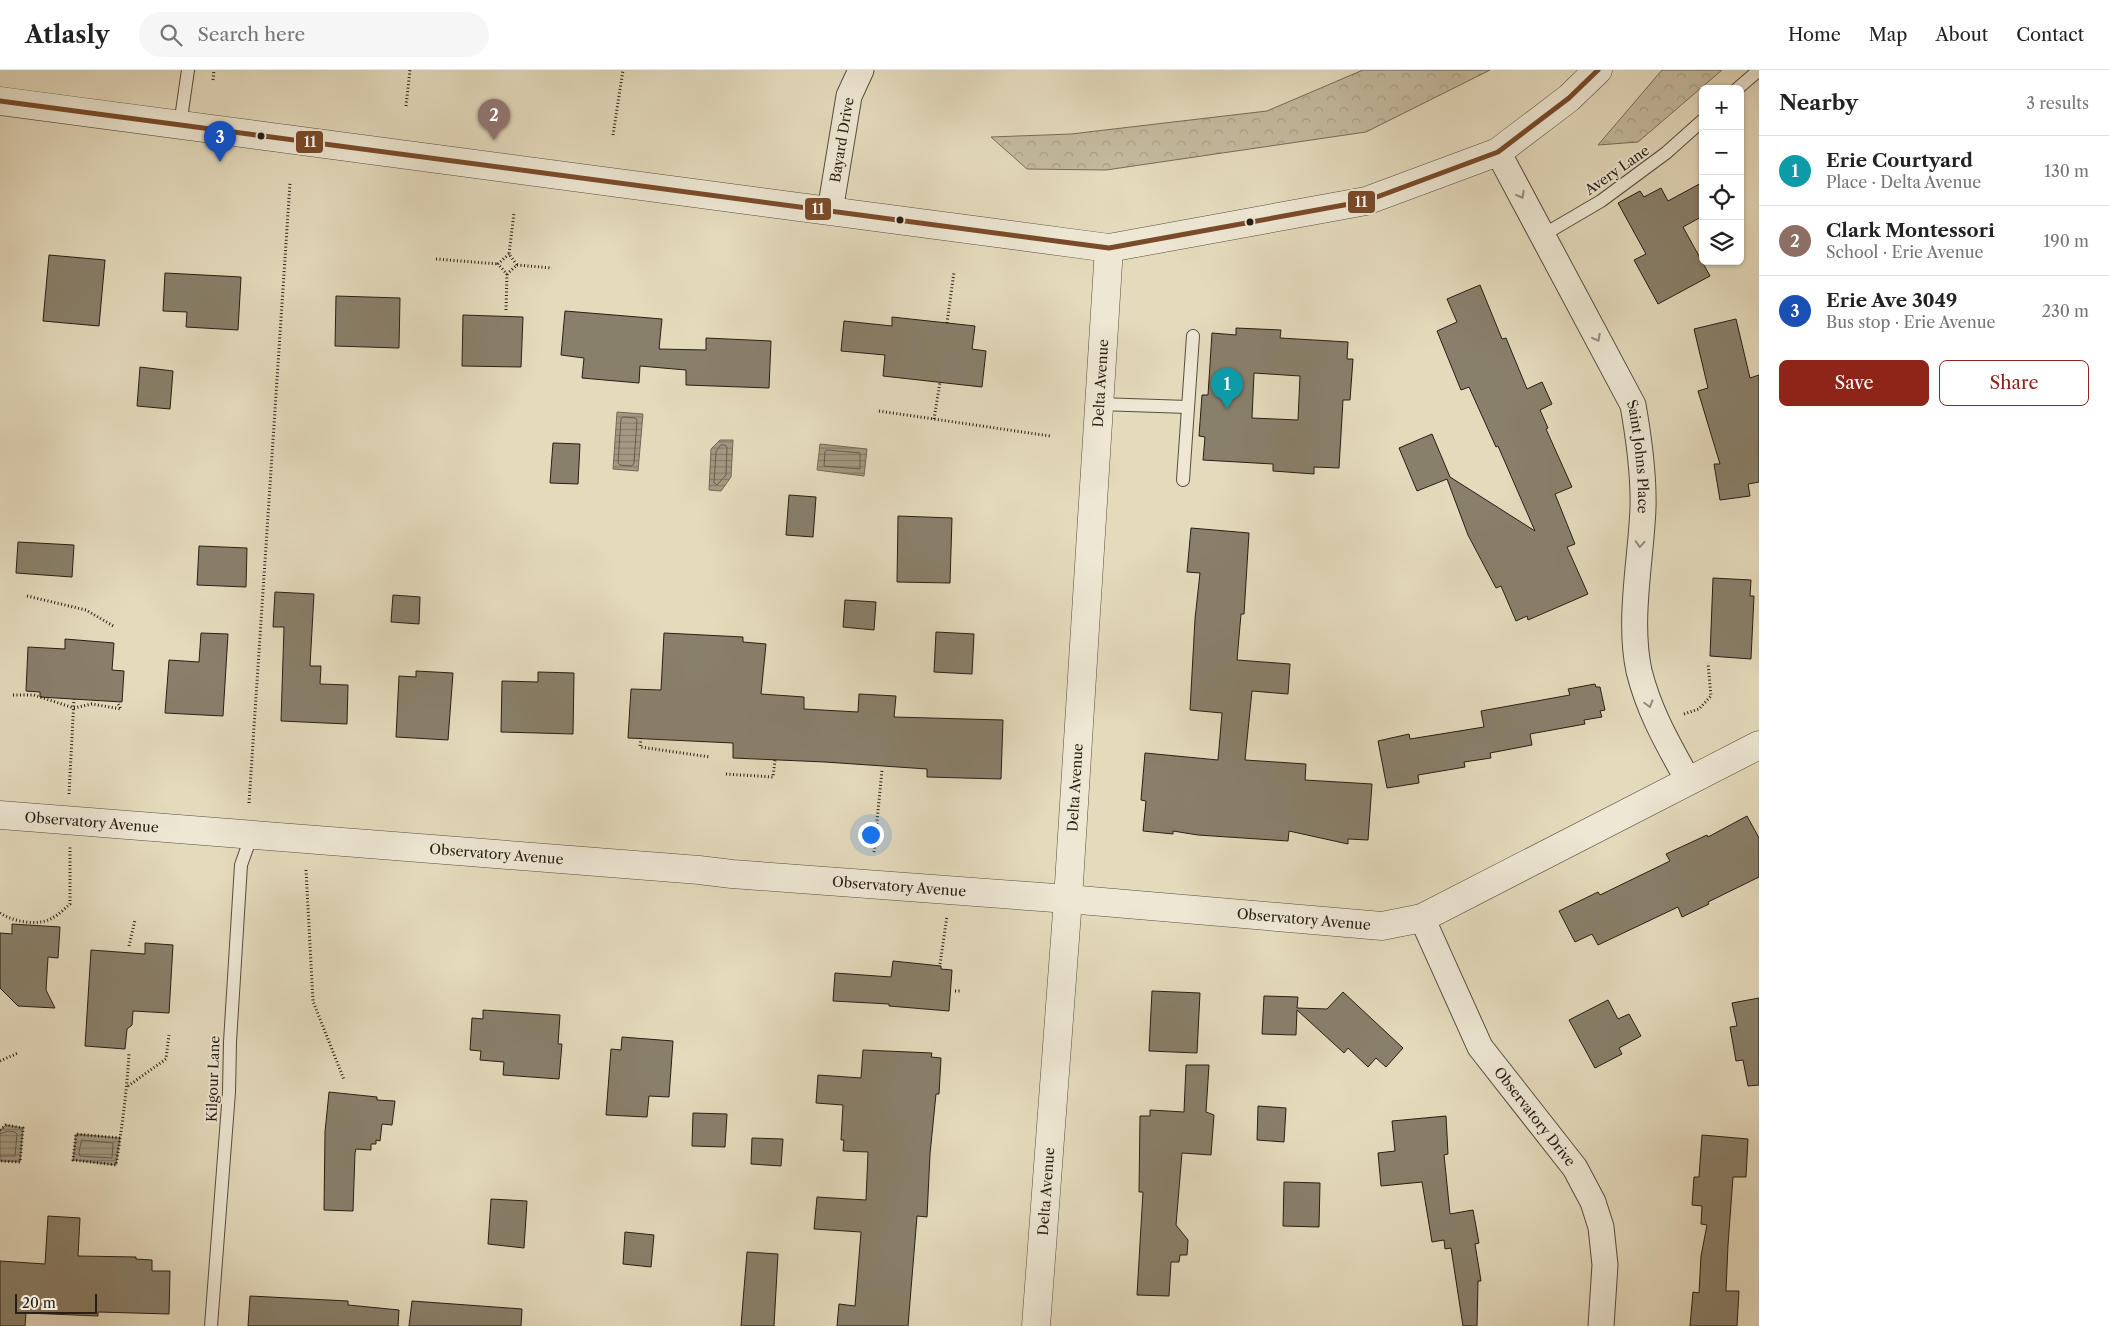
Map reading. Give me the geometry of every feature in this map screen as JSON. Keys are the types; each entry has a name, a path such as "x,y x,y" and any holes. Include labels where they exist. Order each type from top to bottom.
{"street":[{"name":"Bayard Drive","path":"830,211 849,96 861,70"},
{"path":"0,101 1109,248 1366,201 1498,152 1569,98 1598,70"},
{"name":"Saint Johns Place","path":"1498,152 1632,405 1641,448 1643,506 1635,629 1639,670 1651,714 1689,782"},
{"name":"Delta Avenue","path":"1036,1326 1068,898 1109,248"},
{"name":"Observatory Avenue","path":"0,815 732,874 1068,898 1382,926 1422,918 1759,745"},
{"name":"Observatory Drive","path":"1422,918 1480,1047 1575,1168 1593,1202 1601,1227 1605,1265 1601,1326"}],"lane":[{"path":"180,125 188,70"},
{"path":"1742,85 1759,70"},
{"name":"Avery Lane","path":"1543,236 1601,201 1666,153 1699,124"},
{"path":"1183,480 1193,336"},
{"path":"1099,404 1188,407"},
{"name":"Kilgour Lane","path":"211,1326 229,1092 230,1042 241,865 252,834"}],"path":[{"path":"213,80 214,70"},
{"path":"406,106 410,70"},
{"path":"613,135 623,70"},
{"path":"249,803 290,183"},
{"path":"514,213 510,254 517,265"},
{"path":"498,264 510,254"},
{"path":"436,259 498,264 507,274 506,310"},
{"path":"507,274 517,265 552,268"},
{"path":"947,323 954,272"},
{"path":"934,419 940,382"},
{"path":"879,411 1050,436"},
{"path":"27,596 86,610 115,627"},
{"path":"1684,714 1698,709 1711,696 1708,663"},
{"path":"13,695 34,695 74,708 92,704 121,708 117,702"},
{"path":"0,913 10,919 28,923 53,918 70,904 69,788 74,699"},
{"path":"641,738 640,747 710,757"},
{"path":"726,774 773,777 775,760"},
{"path":"874,852 882,770"},
{"path":"306,870 313,1001 344,1080"},
{"path":"129,946 135,920"},
{"path":"940,964 945,936"},
{"path":"955,991 961,991"},
{"path":"128,1086 166,1059 169,1036"},
{"path":"0,1061 18,1053"},
{"path":"120,1138 76,1134 73,1160 116,1165 128,1086 129,1053"},
{"path":"0,1130 6,1125 23,1128 20,1162 0,1161"}],"green space":[{"path":"1363,70 1490,70 1366,132 1106,170 1027,169 991,137 1071,134 1267,111"},
{"path":"1662,70 1722,70 1704,85 1699,85 1699,90 1638,142 1598,145"}],"water":[{"path":"617,412 643,414 638,471 613,469"},
{"path":"720,440 733,440 731,477 721,491 709,490 711,449"},
{"path":"820,444 867,449 864,476 817,470"},
{"path":"6,1125 23,1128 20,1162 0,1161 0,1130"},
{"path":"76,1134 120,1138 116,1165 73,1160"}],"building":[{"path":"1699,184 1699,218 1683,227 1699,256 1699,265 1704,265 1710,276 1658,304 1634,260 1646,254 1618,203 1640,191 1644,197 1661,188 1668,201"},
{"path":"49,255 105,260 99,326 43,321"},
{"path":"165,273 241,277 238,330 186,327 187,312 163,311"},
{"path":"1480,285 1502,339 1506,338 1527,389 1542,382 1552,404 1540,410 1548,428 1546,429 1572,487 1555,494 1575,544 1567,547 1588,594 1528,620 1527,616 1516,621 1501,586 1496,588 1468,535 1447,479 1417,491 1399,448 1432,434 1450,477 1535,531 1498,446 1496,447 1469,387 1461,390 1437,331 1457,322 1447,299"},
{"path":"336,296 400,298 399,348 335,346"},
{"path":"565,311 662,319 659,349 706,350 706,338 771,341 769,388 686,385 686,370 640,366 639,383 582,378 584,358 561,355"},
{"path":"463,315 523,317 521,367 462,366"},
{"path":"892,317 975,326 972,349 986,351 982,387 883,376 885,355 841,351 844,321 892,326"},
{"path":"1736,319 1750,378 1759,375 1759,482 1748,484 1750,496 1720,500 1714,464 1720,464 1698,391 1708,388 1694,329"},
{"path":"1236,328 1281,330 1280,338 1348,342 1347,359 1353,359 1350,400 1343,400 1339,468 1314,467 1314,474 1273,471 1273,464 1203,460 1205,437 1199,436 1202,395 1208,395 1212,333 1236,335","holes":["1254,373 1300,376 1298,420 1252,418"]},
{"path":"140,367 173,371 170,409 137,406"},
{"path":"553,443 580,444 578,484 550,483"},
{"path":"789,495 816,497 813,537 786,535"},
{"path":"898,516 952,518 950,583 897,582"},
{"path":"1191,528 1249,533 1244,614 1241,614 1237,660 1290,664 1288,694 1252,691 1245,760 1306,764 1305,780 1372,784 1368,840 1348,839 1348,844 1289,831 1288,841 1198,835 1173,831 1173,834 1143,831 1146,801 1141,800 1145,753 1218,760 1222,713 1190,710 1195,619 1200,573 1187,572"},
{"path":"18,542 74,545 72,577 16,573"},
{"path":"199,546 247,548 246,587 197,585"},
{"path":"1713,578 1751,580 1750,596 1754,596 1751,659 1710,656"},
{"path":"275,592 314,594 310,666 321,666 320,684 348,685 347,724 281,721 284,627 273,627"},
{"path":"393,595 420,597 419,624 391,622"},
{"path":"845,600 876,602 874,630 843,627"},
{"path":"936,632 974,634 972,674 934,672"},
{"path":"201,633 228,634 223,716 165,713 169,660 199,662"},
{"path":"664,633 743,637 743,642 766,644 761,694 804,697 804,709 858,712 859,694 896,696 894,717 1003,720 1001,779 927,777 927,769 733,758 733,743 628,738 631,689 661,690"},
{"path":"65,639 114,643 112,670 124,671 122,702 40,697 40,692 26,691 28,647 65,649"},
{"path":"416,671 453,673 448,740 396,737 399,676 416,677"},
{"path":"538,672 574,673 573,734 501,732 502,681 538,682"},
{"path":"1595,684 1596,687 1600,687 1605,710 1600,711 1602,717 1584,720 1585,724 1530,734 1532,745 1490,753 1491,758 1464,762 1465,767 1418,775 1419,783 1387,788 1378,741 1409,734 1410,739 1484,727 1481,711 1570,695 1568,689"},
{"path":"1747,816 1759,838 1759,877 1682,917 1678,907 1598,945 1592,934 1575,942 1559,911 1598,892 1600,895 1670,861 1666,854 1707,835 1708,837"},
{"path":"12,924 60,927 58,958 48,957 46,990 55,1008 18,1006 0,988 0,933 12,934"},
{"path":"145,943 173,945 169,1013 133,1011 132,1025 127,1029 125,1049 85,1046 91,950 145,954"},
{"path":"893,961 941,966 941,969 952,970 949,1011 889,1006 889,1004 833,1001 835,973 891,977"},
{"path":"1152,991 1200,993 1197,1053 1149,1051"},
{"path":"1343,992 1403,1048 1386,1067 1376,1058 1368,1067 1348,1048 1344,1053 1297,1010 1296,1035 1262,1034 1264,996 1298,997 1297,1008 1327,1009"},
{"path":"1759,998 1759,1085 1748,1086 1743,1060 1736,1061 1730,1027 1737,1026 1732,1003"},
{"path":"1608,1000 1618,1019 1629,1014 1641,1036 1619,1048 1622,1054 1595,1068 1569,1020"},
{"path":"483,1010 560,1015 558,1044 562,1044 559,1079 503,1075 504,1062 480,1060 481,1051 470,1050 472,1018 483,1019"},
{"path":"622,1037 673,1041 669,1097 649,1096 647,1117 606,1115 611,1049 621,1050"},
{"path":"863,1050 932,1053 931,1057 941,1058 939,1094 936,1094 930,1154 927,1217 917,1216 908,1326 837,1326 839,1304 855,1306 861,1232 814,1229 817,1197 866,1200 868,1152 843,1151 844,1140 841,1140 843,1105 816,1103 818,1075 861,1078"},
{"path":"1186,1065 1209,1065 1206,1112 1214,1115 1211,1155 1182,1153 1176,1225 1188,1240 1187,1255 1180,1255 1179,1262 1171,1262 1169,1296 1137,1295 1143,1192 1139,1192 1140,1116 1150,1116 1150,1110 1184,1112"},
{"path":"329,1092 377,1097 377,1100 395,1101 392,1125 382,1124 380,1141 376,1140 376,1144 371,1144 371,1150 356,1149 353,1211 324,1210 325,1132"},
{"path":"1258,1106 1286,1108 1284,1142 1257,1140"},
{"path":"693,1113 727,1114 725,1147 692,1146"},
{"path":"1446,1116 1448,1154 1444,1155 1450,1214 1473,1210 1479,1243 1475,1244 1481,1281 1478,1281 1477,1326 1463,1326 1451,1248 1445,1249 1444,1240 1432,1242 1422,1182 1381,1186 1378,1153 1395,1151 1392,1121"},
{"path":"1702,1135 1748,1139 1746,1177 1733,1177 1728,1245 1726,1291 1739,1291 1737,1326 1690,1326 1693,1292 1699,1293 1701,1256 1707,1225 1701,1224 1702,1206 1692,1205 1694,1177 1699,1177"},
{"path":"752,1138 783,1139 781,1166 751,1164"},
{"path":"1284,1182 1320,1183 1319,1227 1283,1226"},
{"path":"491,1199 527,1201 524,1248 488,1244"},
{"path":"48,1216 80,1218 78,1256 136,1257 136,1259 152,1260 152,1271 170,1271 169,1314 98,1312 98,1316 26,1313 25,1326 0,1326 0,1261 45,1264"},
{"path":"625,1232 654,1235 651,1267 623,1264"},
{"path":"747,1252 778,1254 774,1326 741,1326"},
{"path":"250,1296 348,1301 348,1305 399,1310 398,1326 248,1326"},
{"path":"412,1301 522,1309 521,1326 409,1326"}],"transit line":[{"name":"11","path":"0,101 1109,248 1366,201 1498,152 1569,98 1598,70"}],"place":[{"name":"Clark Montessori","path":"494,140"},
{"name":"Erie Ave 3049","path":"220,162"},
{"name":"Erie Courtyard","path":"1227,409"}]}
